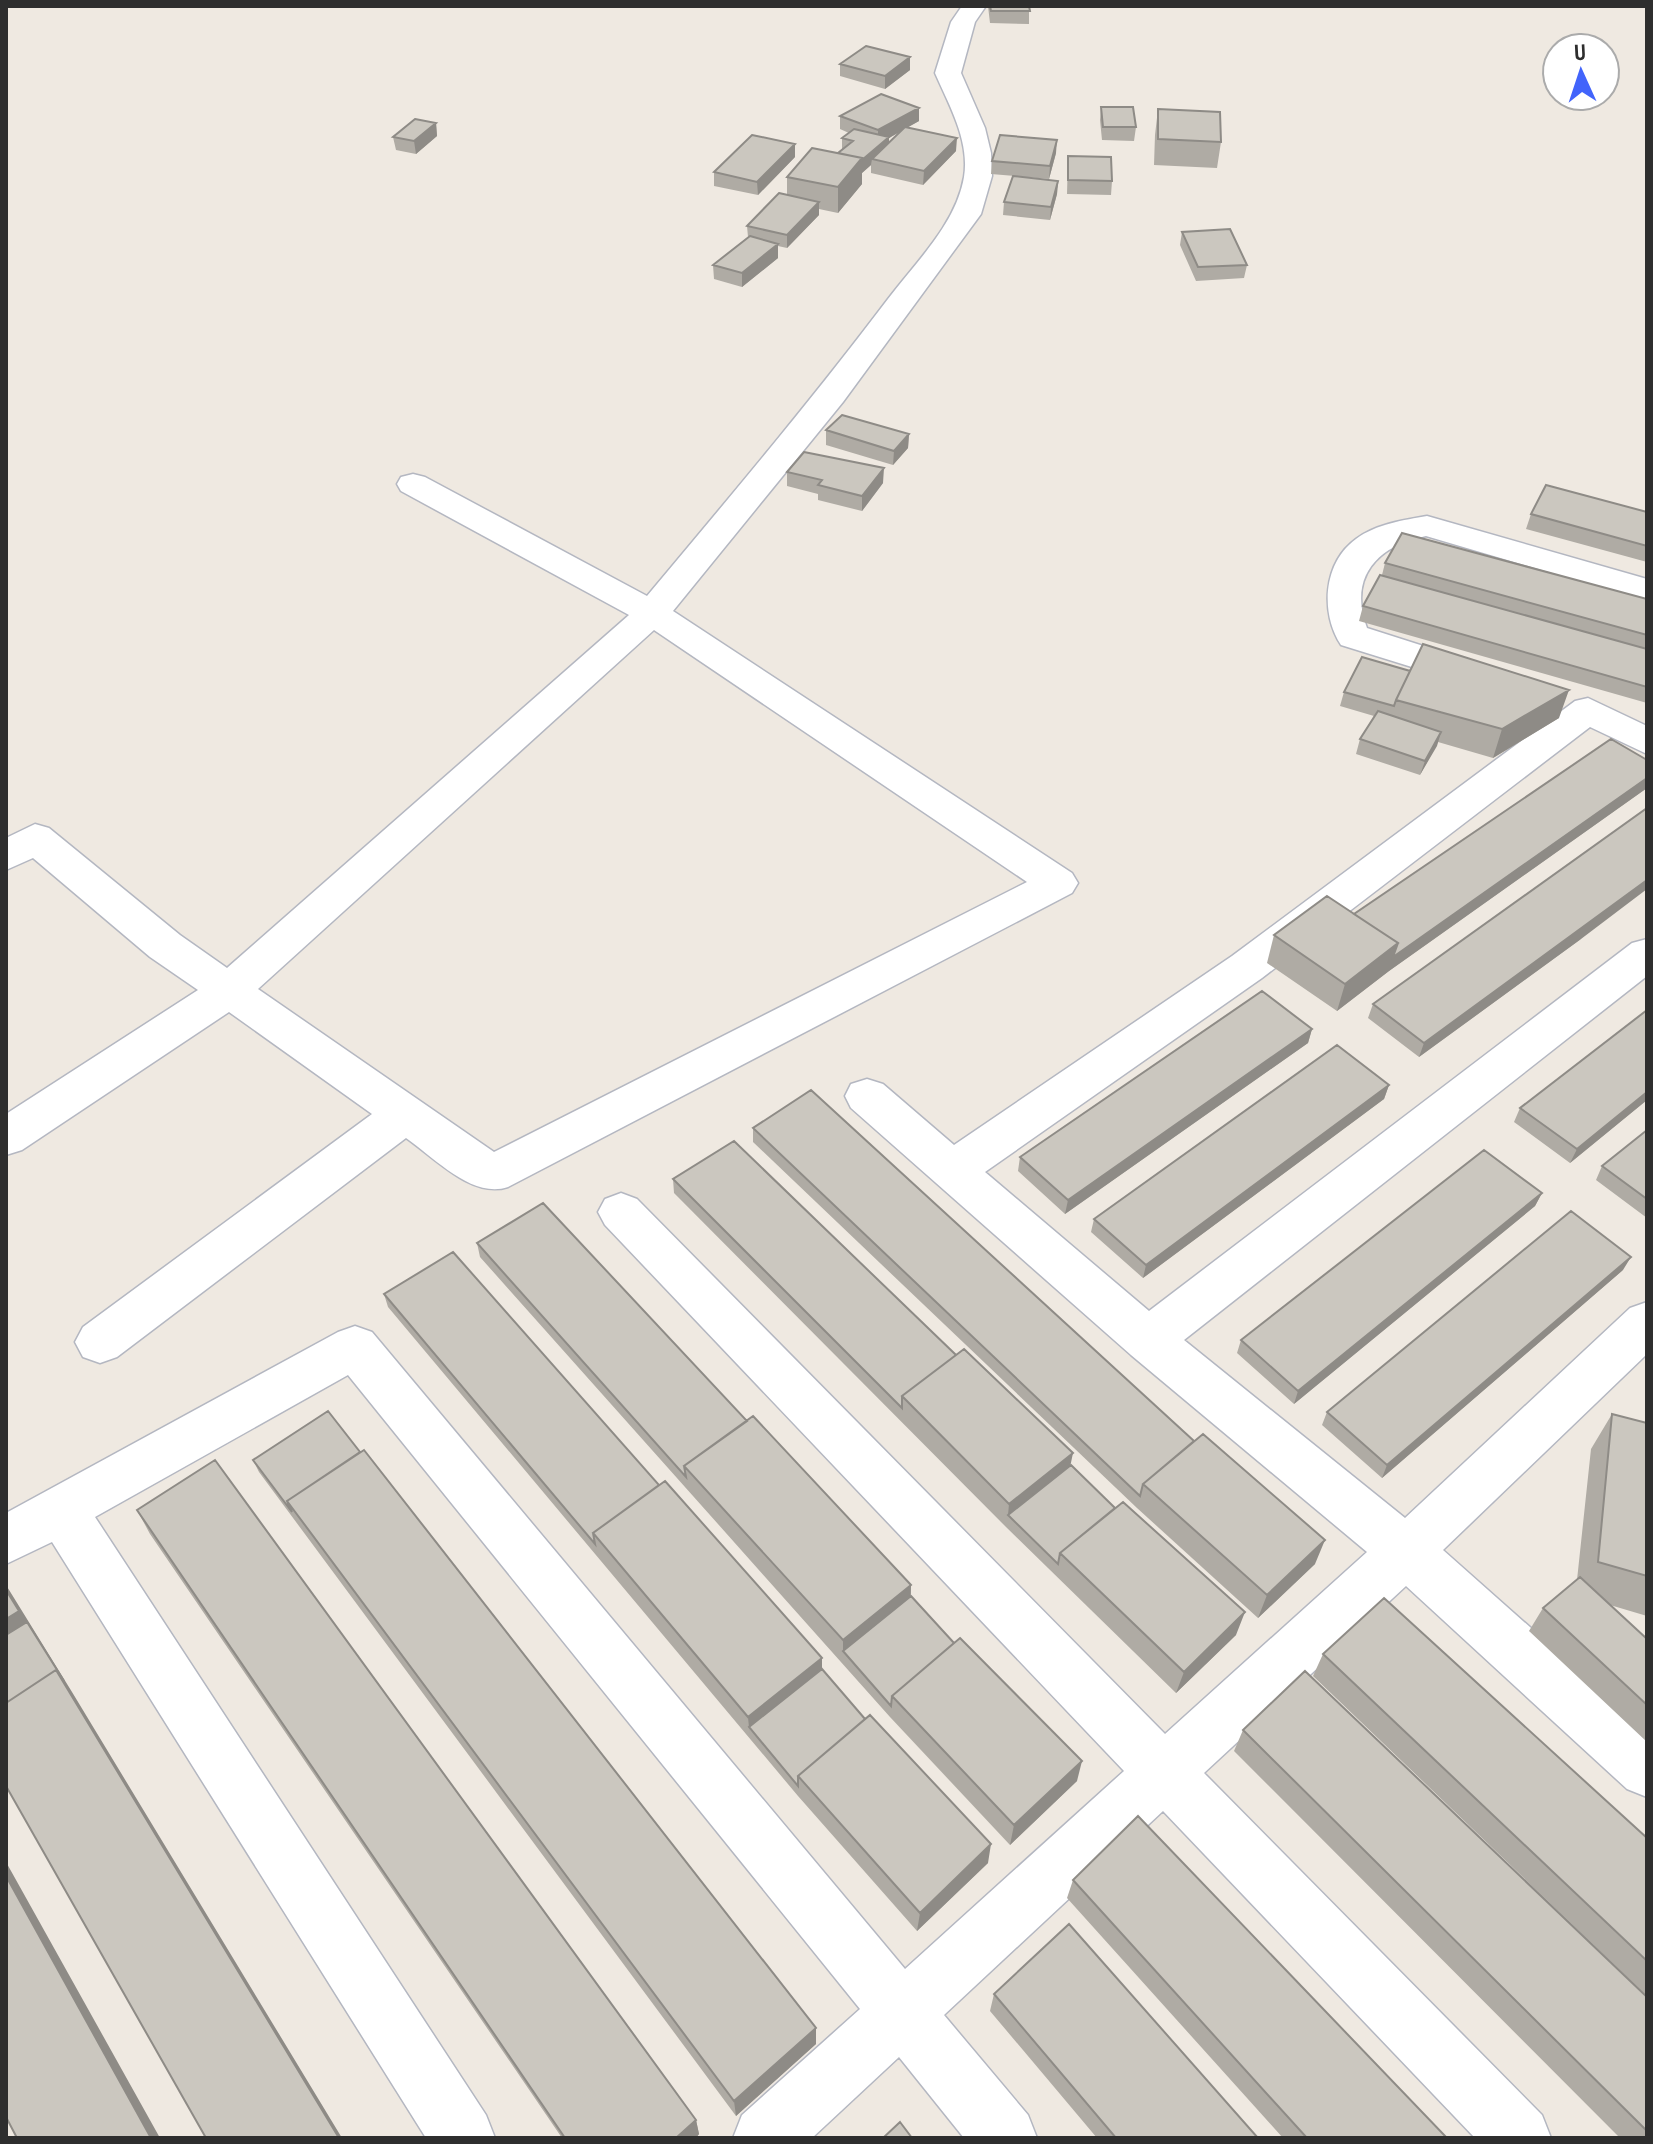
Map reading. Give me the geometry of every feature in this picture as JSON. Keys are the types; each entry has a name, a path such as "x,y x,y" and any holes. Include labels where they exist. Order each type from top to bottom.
{"street":[{"path":"6,1137 229,991 652,613 832,395 967,214 978,176 978,153 972,128 948,73 963,22 974,6"},
{"path":"6,856 35,838 165,946 492,1174 1058,883 652,613 413,484"},
{"path":"1500,683 1354,637 1345,621 1342,604 1348,579 1364,548 1392,533 1427,526 1647,590"},
{"path":"1544,696 1647,728"},
{"path":"1588,710 1647,742"},
{"path":"953,1170 1247,967 1588,710"},
{"path":"1148,1340 1647,954"},
{"path":"867,1096 1148,1340 1406,1551 1647,1769"},
{"path":"100,1342 405,1114"},
{"path":"621,1212 1519,2138"},
{"path":"765,2138 1163,1770 1406,1551 1647,1323"},
{"path":"6,1540 355,1347 899,2013 1005,2138"},
{"path":"61,1510 463,2138"}],"building":[{"path":"990,6 1029,6 1030,11 991,11"},
{"path":"866,46 910,57 885,76 840,64"},
{"path":"881,94 919,108 878,130 840,116"},
{"path":"1101,107 1133,107 1136,127 1103,127"},
{"path":"1158,109 1220,112 1221,142 1158,139"},
{"path":"415,119 436,123 414,141 393,137"},
{"path":"905,127 957,138 924,171 872,159"},
{"path":"854,129 889,137 862,160 838,153 853,141 842,138"},
{"path":"752,135 795,144 757,182 714,172"},
{"path":"1000,135 1057,140 1050,166 992,161"},
{"path":"812,148 862,158 838,187 787,177"},
{"path":"1068,156 1111,157 1112,181 1068,180"},
{"path":"1013,176 1058,181 1051,207 1004,202"},
{"path":"779,193 819,202 787,235 747,226"},
{"path":"1230,229 1247,265 1198,267 1182,232"},
{"path":"750,236 778,244 742,273 713,265"},
{"path":"842,415 909,434 894,451 826,430"},
{"path":"804,452 884,468 862,496 818,485 822,480 787,472"},
{"path":"1546,485 1647,512 1647,546 1531,514"},
{"path":"1402,533 1647,599 1647,635 1385,563"},
{"path":"1380,575 1647,649 1647,687 1363,606"},
{"path":"1423,644 1569,690 1502,729 1396,700"},
{"path":"1362,657 1410,671 1394,706 1344,692"},
{"path":"1378,711 1441,732 1425,761 1360,739"},
{"path":"1611,739 1647,760 1647,778 1393,957 1398,943 1354,914"},
{"path":"1647,808 1647,880 1424,1043 1373,1004"},
{"path":"1327,896 1398,943 1345,984 1274,935"},
{"path":"1262,991 1312,1029 1068,1200 1020,1157"},
{"path":"1647,1010 1647,1092 1577,1149 1520,1108"},
{"path":"1337,1045 1389,1085 1146,1265 1094,1219"},
{"path":"811,1090 1194,1441 1143,1484 1140,1496 753,1128"},
{"path":"1647,1130 1647,1199 1602,1166"},
{"path":"734,1141 956,1355 902,1396 902,1408 673,1179"},
{"path":"1484,1150 1542,1193 1298,1391 1241,1340"},
{"path":"543,1203 747,1421 684,1466 686,1477 477,1243"},
{"path":"1571,1211 1631,1257 1387,1465 1327,1412"},
{"path":"453,1252 659,1485 593,1533 595,1544 384,1294"},
{"path":"964,1349 1073,1453 1009,1504 902,1396"},
{"path":"328,1411 360,1452 287,1501 292,1512 253,1460"},
{"path":"1612,1414 1647,1423 1647,1576 1598,1562"},
{"path":"753,1416 911,1585 843,1640 684,1466"},
{"path":"1203,1434 1325,1540 1267,1595 1143,1484"},
{"path":"364,1450 816,2028 734,2101 287,1501"},
{"path":"215,1460 696,2120 676,2138 565,2138 137,1510"},
{"path":"1071,1465 1115,1508 1060,1553 1058,1564 1008,1515"},
{"path":"665,1481 822,1658 748,1717 593,1533"},
{"path":"1123,1502 1245,1612 1184,1672 1060,1553"},
{"path":"1580,1577 1647,1639 1647,1705 1543,1608"},
{"path":"6,1590 19,1611 6,1619"},
{"path":"911,1596 954,1643 892,1696 891,1706 843,1651"},
{"path":"1384,1598 1647,1838 1647,1961 1323,1654"},
{"path":"27,1622 64,1681 56,1670 6,1703 6,1635"},
{"path":"960,1638 1082,1761 1014,1825 892,1696"},
{"path":"822,1669 865,1719 798,1776 798,1786 749,1727"},
{"path":"56,1670 339,2138 206,2138 6,1786 6,1703"},
{"path":"1305,1671 1647,1997 1647,2131 1243,1730"},
{"path":"870,1715 991,1844 920,1913 798,1776"},
{"path":"1138,1816 1447,2138 1307,2138 1073,1880"},
{"path":"6,1876 151,2138 17,2138 6,2117"},
{"path":"1069,1924 1258,2138 1116,2138 994,1994"},
{"path":"900,2122 912,2138 883,2138"}]}
